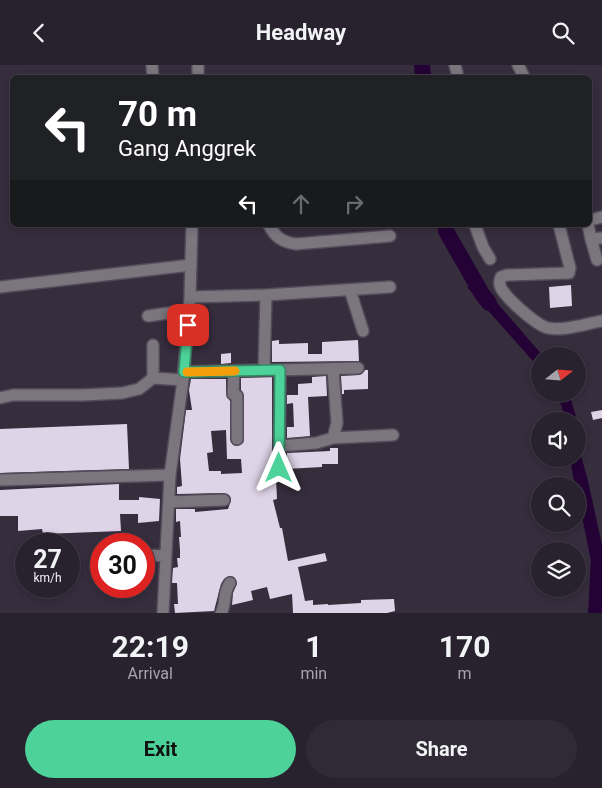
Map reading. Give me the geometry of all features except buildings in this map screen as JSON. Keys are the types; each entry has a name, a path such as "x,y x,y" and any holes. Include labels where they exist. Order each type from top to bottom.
{"street":[{"path":"163,613 170,475 183,376 189,310 192,227"},
{"path":"270,227 278,238 286,243 296,244 390,236"},
{"path":"476,227 483,247 490,259"},
{"path":"560,227 570,267 569,273 507,275 501,277 500,286 530,317 544,327 564,328 602,321"},
{"path":"589,227 596,239 597,260"},
{"path":"0,287 191,265"},
{"path":"190,297 266,295 390,287"},
{"path":"350,290 363,331"},
{"path":"264,370 266,295"},
{"path":"148,316 189,310"},
{"path":"153,345 153,378"},
{"path":"0,398 13,395 122,393 139,389 153,378 234,371 358,368"},
{"path":"333,369 337,423 333,438"},
{"path":"279,468 280,370"},
{"path":"234,371 233,394 237,396 237,439"},
{"path":"280,446 316,443 333,438 393,435"},
{"path":"0,479 170,475"},
{"path":"169,501 224,500"},
{"path":"155,556 166,556"},
{"path":"221,613 223,610 224,592 230,583"}],"shaded area":[{"path":"479,285 492,297 535,347 531,347 531,359 467,287"},
{"path":"560,403 572,403 574,412 563,412"},
{"path":"571,467 584,467 602,545 602,613 588,613 591,561 585,532 586,477 573,477"}],"waterway":[{"path":"422,65 423,75"},
{"path":"445,227 482,294 489,303"}],"slow traffic":[{"path":"187,372 235,371"}],"route":[{"path":"188,325 184,372 280,370 279,468"}]}
